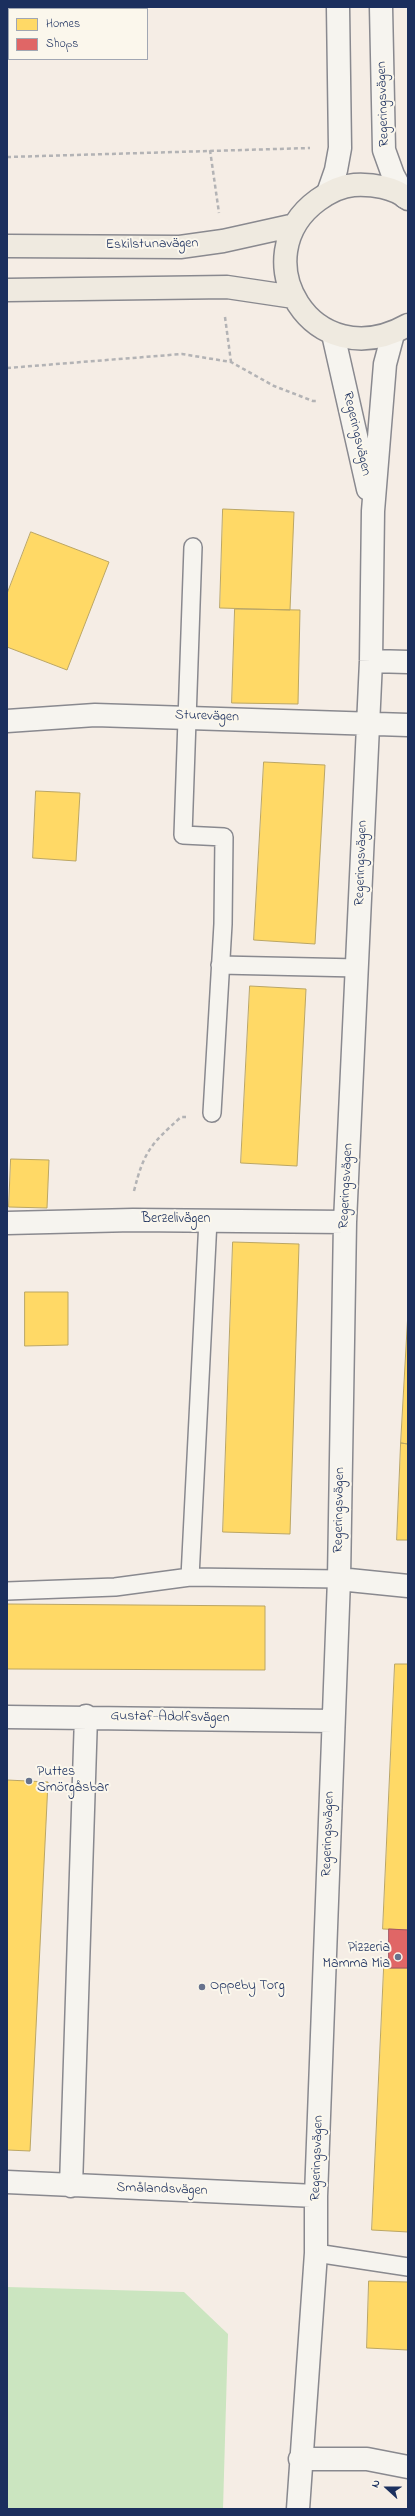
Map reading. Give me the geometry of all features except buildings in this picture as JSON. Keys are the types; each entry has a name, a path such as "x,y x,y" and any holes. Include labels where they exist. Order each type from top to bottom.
{"main road":[{"path":"400,329 373,339 353,339 333,334 317,325 304,313 294,297 286,274 286,249 295,225 309,207 328,193 346,186 367,184 387,188 406,198"},
{"name":"Eskilstunavägen","path":"7,246 180,247 223,241 295,225"},
{"path":"7,290 227,287 294,297"}],"street":[{"path":"328,193 336,170 340,148 338,7"},
{"name":"Regeringsvägen","path":"381,7 384,150 393,175 406,198"},
{"name":"Regeringsvägen","path":"298,2509 300,2459 316,2253 316,2196 339,1579 345,1222 358,968 367,724 371,661 373,511 385,364 400,329"},
{"name":"Regeringsvägen","path":"333,334 373,511"},
{"path":"371,661 408,662"},
{"name":"Sturevägen","path":"7,721 95,715 188,716 408,725"},
{"name":"Berzelivägen","path":"7,1223 132,1220 345,1222"},
{"path":"339,1579 408,1586"},
{"path":"71,2186 86,1716"},
{"name":"Gustaf-Adolfsvägen","path":"7,1717 86,1716 333,1721"},
{"name":"Smålandsvägen","path":"7,2182 316,2196"},
{"path":"300,2459 367,2459 408,2467"}],"lane":[{"path":"193,548 183,835 224,837 220,965 212,1112"},
{"path":"220,965 358,968"},
{"path":"190,1577 208,1220"},
{"path":"7,1591 115,1587 190,1577 339,1579"},
{"path":"316,2253 408,2267"}],"path":[{"path":"7,157 304,148"},
{"path":"7,368 182,354 231,362 274,386 313,401 348,398"},
{"path":"132,1220 129,1209 140,1169 152,1144 181,1117 212,1112"}],"green space":[{"path":"7,2287 184,2292 228,2334 223,2509 7,2509"}],"place":[{"name":"Puttes Smörgåsbar","path":"29,1781"},
{"name":"Pizzeria Mamma Mia","path":"398,1957"},
{"name":"Oppeby Torg","path":"202,1987"}]}
